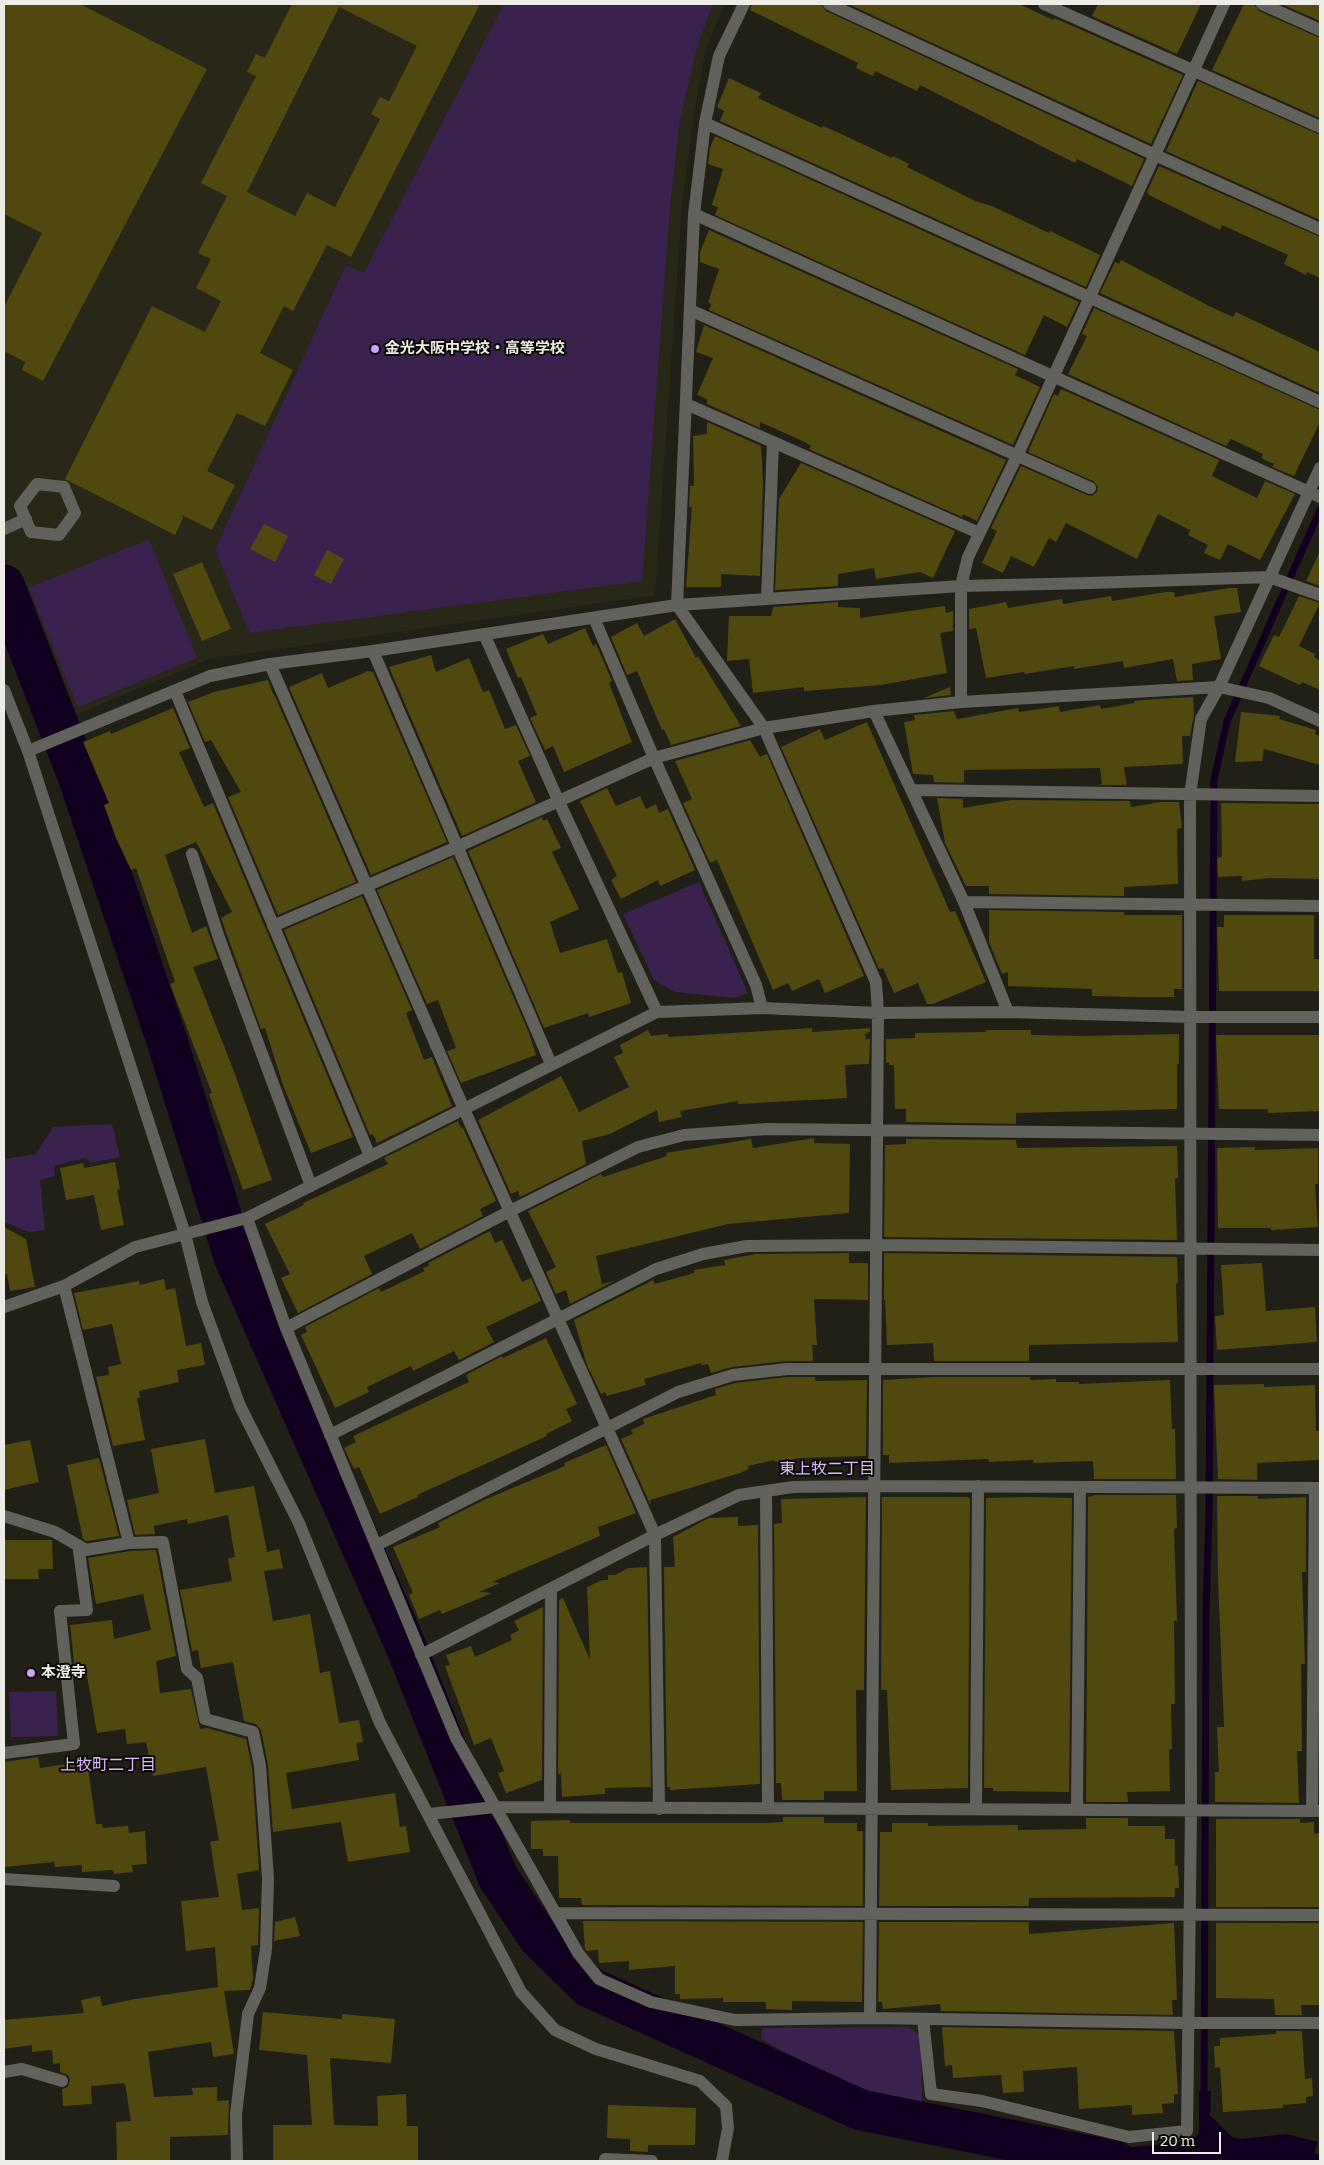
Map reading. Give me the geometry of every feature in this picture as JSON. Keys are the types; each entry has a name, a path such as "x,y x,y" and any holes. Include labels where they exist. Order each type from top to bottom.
{"street":[{"path":"744,4 719,56 705,122 694,214 677,605 764,728 876,982 878,1013 870,2018"},
{"path":"829,4 1320,229"},
{"path":"1044,4 1320,127"},
{"path":"961,702 961,586 968,557 1018,454 1224,4"},
{"path":"1262,4 1320,30"},
{"path":"705,122 1320,402"},
{"path":"694,214 1314,494"},
{"path":"690,310 1018,454 1090,488"},
{"path":"686,404 979,533"},
{"path":"768,599 773,442"},
{"path":"923,2019 931,2094 982,2101 1129,2137 1187,2131 1191,1811 1190,795 1201,719 1219,687 1269,577 1314,494 1320,468"},
{"path":"37,484 64,488 75,513 59,535 31,532 26,519 20,506 37,484"},
{"path":"4,529 26,519"},
{"path":"28,751 210,676 270,664 373,651 677,605 961,586 1090,584 1269,577 1320,595"},
{"path":"594,618 654,758 756,985 762,1008"},
{"path":"484,634 559,802 657,1012"},
{"path":"373,651 459,846 551,1064"},
{"path":"270,664 464,1108 655,1535 659,1808"},
{"path":"273,926 559,802 654,758 764,728 874,711 961,702 1219,687 1269,698 1320,721"},
{"path":"4,690 28,751 185,1234 202,1302 240,1406 299,1523 380,1723 521,1992 556,2030 596,2049 700,2081 726,2106 728,2128 722,2161"},
{"path":"175,691 370,1156"},
{"path":"874,711 964,902 1008,1012"},
{"path":"912,790 1320,796"},
{"path":"192,854 220,938 312,1186"},
{"path":"964,902 1320,906"},
{"path":"4,1307 64,1286 135,1247 247,1218 657,1012 762,1008 878,1013 1008,1012 1191,1017 1320,1017"},
{"path":"286,1328 510,1211 638,1147 684,1135 766,1129 1320,1135"},
{"path":"247,1218 286,1328 456,1738 578,1953 599,1979 651,2002 735,2020 870,2018 1189,2024 1320,2023"},
{"path":"330,1435 656,1269 704,1254 747,1246 876,1245 1320,1250"},
{"path":"64,1286 129,1543"},
{"path":"377,1545 678,1392 733,1375 787,1369 875,1368 1320,1369"},
{"path":"421,1655 655,1535 739,1495 793,1487 873,1486 1318,1488 1316,1811 496,1807 429,1814"},
{"path":"976,1809 978,1486"},
{"path":"1077,1810 1080,1487"},
{"path":"766,1491 768,1808"},
{"path":"4,1516 55,1532 86,1550"},
{"path":"4,1753 74,1744 60,1611 87,1610 80,1551 129,1543 163,1542 187,1669 197,1678 205,1719 253,1732 260,1766 268,1878 266,1949 260,1988 248,2014 236,2114 237,2161"},
{"path":"550,1807 551,1589"},
{"path":"4,1879 114,1886"},
{"path":"557,1913 1320,1916"},
{"path":"4,2072 22,2069 62,2081"},
{"path":"605,2161 605,2159 652,2161"}],"shaded area":[{"name":"金光大阪中学校・高等学校","path":"4,4 725,4 706,48 694,114 682,205 655,595 209,659 75,715 4,556"},
{"path":"504,4 713,4 697,46 680,120 670,207 642,581 250,633 215,550 346,265 364,273"},
{"path":"149,539 197,658 78,707 29,588"},
{"path":"699,882 748,993 734,998 675,992 654,980 623,914"},
{"path":"112,1124 120,1157 91,1163 85,1158 54,1166 55,1176 40,1180 45,1230 29,1232 4,1222 4,1159 36,1154 53,1127"},
{"path":"56,1691 58,1736 11,1737 9,1692"},
{"path":"909,2027 921,2036 922,2107 874,2100 761,2039 762,2028"},
{"path":"1199,2091 1211,2091 1210,2115 1232,2137 1241,2139 1286,2134 1318,2142 1314,2153 1320,2155 1320,2161 1081,2161 1054,2153 956,2134 952,2111 1133,2147 1192,2141 1199,2133"}],"building":[{"path":"4,4 80,4 207,69 43,381 22,370 25,362 4,351 4,307 42,233 4,214"},
{"path":"292,4 480,4 351,257 327,245 293,311 284,306 260,353 293,370 265,426 237,413 207,471 235,485 212,530 182,515 183,518 175,535 65,479 152,306 205,332 221,301 196,288 211,259 198,253 227,196 201,183 256,76 247,72 256,54 265,58","holes":["339,7 417,46 389,101 380,97 371,114 380,119 335,207 307,193 295,216 247,192"]},
{"path":"752,4 821,4 826,11 1144,159 1132,186 1077,159 1075,163 920,85 917,91 875,71 873,76 856,68 858,63 750,10"},
{"path":"848,4 1019,4 1183,75 1151,144"},
{"path":"1098,4 1201,4 1177,54 1092,16"},
{"path":"1244,4 1254,4 1259,11 1320,38 1320,118 1212,70"},
{"path":"1281,4 1320,4 1320,21"},
{"path":"729,78 761,93 758,98 822,128 823,126 837,132 892,158 893,156 909,164 907,167 975,201 992,206 1049,233 1050,231 1100,255 1086,287 720,121 724,111 717,107"},
{"path":"1198,81 1320,135 1320,220 1166,151"},
{"path":"715,136 1079,302 1067,327 1044,315 1025,355 715,215 718,207 712,205 723,169 708,164 710,148"},
{"path":"1159,166 1320,237 1320,278 1307,272 1306,275 1284,264 1288,255 1222,225 1220,230 1149,195 1147,192"},
{"path":"709,230 1018,369 1015,375 1040,387 1013,445 709,310 711,304 708,302 719,269 700,262 700,252"},
{"path":"1121,260 1209,306 1233,317 1236,312 1320,352 1320,389 1318,392 1100,293 1115,262 1119,264"},
{"path":"1094,308 1320,410 1320,422 1294,476 1272,467 1274,464 1261,458 1263,454 1231,439 1226,446 1068,374 1087,336 1082,334"},
{"path":"704,325 1006,460 977,521 963,514 962,517 809,449 811,446 805,442 760,422 760,428 707,404 707,399 697,395 713,358 696,352"},
{"path":"1061,389 1219,460 1212,476 1257,498 1265,481 1295,494 1260,560 1228,544 1220,560 1204,553 1208,545 1188,535 1190,530 1158,514 1137,559 1066,523 1056,542 1049,538 1034,567 1011,556 1003,573 982,563 997,531 991,528 1021,466 1087,495 1091,496 1097,492 1098,487 1093,481 1028,452 1054,394 1058,396"},
{"path":"707,422 761,446 763,482 760,576 721,574 721,587 686,587 692,507 689,507 690,486 694,486 693,436 707,434"},
{"path":"801,463 955,531 933,578 920,572 876,579 874,568 838,574 838,586 775,590 779,499"},
{"path":"264,524 288,536 275,562 250,549"},
{"path":"327,550 344,559 331,584 314,575"},
{"path":"1320,551 1320,586 1306,581"},
{"path":"202,562 231,629 202,641 173,574"},
{"path":"1237,588 1241,612 1214,616 1221,659 1192,664 1193,680 1177,681 1173,659 1124,668 1123,661 1074,669 1074,666 986,678 976,628 969,629 969,609 1006,602 1008,608 1062,599 1063,604 1111,596 1112,601 1166,592 1174,592 1175,597"},
{"path":"1299,596 1320,603 1299,646 1315,654 1314,657 1320,661 1320,690 1302,682 1300,685 1259,666 1274,635 1279,637"},
{"path":"838,602 838,607 860,608 860,618 945,606 946,613 953,611 953,631 940,633 947,673 881,685 804,691 804,687 753,693 749,659 727,661 729,616 771,616 773,607"},
{"path":"675,619 696,658 698,656 741,726 671,745 664,729 662,730 637,671 627,675 611,637 637,623 644,636"},
{"path":"585,628 593,646 596,644 612,681 609,683 632,742 564,772 553,746 545,750 530,718 537,715 521,677 518,678 506,649 543,634 548,644"},
{"path":"431,655 436,672 469,658 483,692 489,690 505,729 516,725 530,756 518,761 536,802 462,836 389,667"},
{"path":"368,671 373,672 447,842 371,875 289,687 322,673 328,688"},
{"path":"268,680 356,882 278,915 228,797 241,792 211,740 205,742 188,702 214,692"},
{"path":"950,687 951,695 924,698"},
{"path":"1193,697 1194,715 1190,736 1182,736 1183,764 1124,767 1127,785 1098,785 1102,784 1100,768 964,770 964,783 934,782 933,775 913,774 904,722 915,720 914,715 954,711 957,719 1018,708 1019,712 1059,706 1060,712 1100,705 1101,709 1142,700"},
{"path":"173,708 190,748 179,752 204,807 213,803 353,1137 311,1153 283,1085 265,1028 261,1029 221,918 232,912 196,842 165,855 192,933 206,926 218,959 193,967 235,1074 272,1180 243,1190 209,1094 212,1093 170,984 175,982 136,868 131,870 116,838 104,805 109,803 83,742 110,731 111,734"},
{"path":"1241,712 1280,716 1279,719 1316,730 1315,734 1320,736 1320,765 1264,749 1262,761 1235,762"},
{"path":"867,722 950,912 955,911 986,982 933,1004 927,1004 918,983 894,993 883,968 879,969 781,747 820,729 825,740"},
{"path":"750,740 760,757 767,754 864,976 825,993 819,979 792,991 788,983 773,990 717,860 710,863 683,803 692,799 675,761"},
{"path":"607,788 616,806 640,796 646,809 656,804 659,813 668,809 695,870 660,886 658,880 621,899 611,880 617,876 580,801"},
{"path":"937,798 963,799 963,808 1011,800 1130,801 1131,807 1161,802 1179,802 1182,828 1177,829 1178,884 1124,887 1124,896 989,894 989,886 966,886 945,843"},
{"path":"1221,803 1320,804 1320,879 1269,878 1242,881 1242,876 1218,877 1217,858 1222,857"},
{"path":"542,817 543,821 547,819 561,848 552,852 579,909 550,922 560,953 607,939 618,973 622,972 631,1003 589,1017 588,1013 544,1028 468,851"},
{"path":"453,857 529,1033 536,1055 461,1083 447,1051 456,1048 438,1000 427,1004 377,890"},
{"path":"362,896 412,1010 406,1013 424,1060 432,1057 452,1106 377,1143 373,1134 370,1135 284,930"},
{"path":"989,910 1124,912 1124,915 1182,915 1182,989 1174,989 1174,997 1137,997 1092,996 1092,989 1008,986 1008,972 1002,974 989,942"},
{"path":"1224,915 1314,915 1314,959 1320,959 1320,991 1219,991 1217,927 1224,927"},
{"path":"812,1028 812,1032 870,1028 870,1032 865,1034 866,1039 870,1039 869,1064 845,1065 847,1098 738,1104 738,1101 680,1111 682,1117 659,1122 657,1110 610,1134 582,1141 586,1164 520,1197 518,1191 511,1194 478,1120 561,1076 579,1112 629,1087 614,1057 623,1053 620,1045 648,1030 651,1036 668,1034 669,1037"},
{"path":"986,1030 1031,1030 1031,1035 1179,1034 1177,1109 1016,1113 1016,1124 906,1122 906,1109 895,1109 894,1065 889,1065 889,1062 886,1063 886,1039 915,1038 915,1033 986,1032"},
{"path":"1216,1035 1320,1035 1320,1111 1268,1113 1268,1109 1219,1109"},
{"path":"458,1121 461,1128 463,1128 496,1201 480,1209 483,1216 420,1249 412,1233 364,1256 372,1274 298,1313 281,1278 290,1274 265,1224 304,1205 303,1203 388,1164 384,1158"},
{"path":"814,1138 814,1143 850,1144 849,1213 728,1224 596,1256 602,1284 614,1281 570,1304 566,1290 556,1294 546,1272 556,1267 528,1211 601,1174 603,1177 667,1156 666,1153 751,1139 753,1148"},
{"path":"906,1139 1016,1140 1017,1148 1177,1146 1178,1178 1175,1179 1177,1240 884,1237 885,1145 906,1144"},
{"path":"1255,1147 1255,1150 1318,1148 1318,1184 1315,1184 1318,1227 1271,1230 1271,1228 1218,1228 1217,1148"},
{"path":"115,1162 120,1189 117,1190 124,1225 101,1230 94,1195 66,1200 60,1168 83,1163 84,1168"},
{"path":"4,1227 26,1239 35,1287 10,1291 7,1274 4,1275"},
{"path":"490,1231 495,1243 502,1240 522,1282 531,1278 541,1301 486,1327 494,1342 459,1360 454,1351 413,1371 411,1366 367,1387 369,1392 335,1408 301,1335 307,1332 305,1327 379,1288 381,1292 425,1271 423,1268 429,1266 428,1263"},
{"path":"849,1253 849,1263 868,1263 868,1300 814,1299 817,1345 812,1345 813,1361 786,1361 732,1367 711,1373 708,1364 701,1365 701,1363 644,1379 646,1385 607,1396 605,1392 601,1394 587,1365 574,1320 653,1280 655,1284 694,1273 694,1270 725,1265 724,1260 756,1254"},
{"path":"884,1253 1177,1257 1178,1342 1029,1345 1029,1361 934,1361 933,1343 887,1345 884,1300"},
{"path":"1262,1263 1266,1311 1315,1307 1317,1342 1217,1350 1215,1316 1224,1315 1221,1265"},
{"path":"164,1279 166,1290 175,1288 186,1346 201,1343 205,1365 177,1370 179,1382 139,1391 140,1398 137,1398 145,1440 113,1446 96,1377 109,1375 108,1367 121,1364 112,1324 83,1330 74,1293 139,1281 140,1285"},
{"path":"546,1338 577,1404 566,1409 572,1421 546,1434 547,1436 417,1495 418,1497 380,1514 359,1467 354,1469 344,1448 356,1442 353,1436 469,1382 466,1375 502,1356 503,1358"},
{"path":"787,1377 815,1377 815,1381 867,1380 866,1456 800,1458 775,1462 774,1460 748,1466 749,1469 740,1473 650,1500 651,1506 621,1439 633,1434 631,1430 644,1424 643,1419 716,1395 715,1389 735,1383"},
{"path":"934,1377 1030,1377 1030,1380 1056,1379 1056,1382 1079,1382 1079,1384 1170,1380 1172,1429 1175,1429 1176,1479 1094,1479 1093,1461 1033,1463 1033,1460 989,1462 988,1459 889,1463 889,1455 883,1455 883,1380"},
{"path":"1264,1384 1264,1387 1315,1385 1316,1431 1320,1431 1320,1460 1257,1463 1257,1480 1218,1479 1214,1385"},
{"path":"205,1439 215,1493 254,1486 267,1552 279,1549 283,1568 264,1571 273,1621 310,1614 320,1673 330,1671 339,1723 359,1720 363,1742 356,1743 359,1760 286,1773 292,1809 395,1793 400,1827 406,1826 410,1852 348,1862 341,1822 273,1832 268,1765 261,1730 256,1724 244,1721 233,1662 201,1668 198,1650 192,1651 180,1590 232,1581 228,1559 235,1557 228,1515 188,1524 187,1519 154,1526 155,1534 135,1535 127,1500 159,1493 151,1449"},
{"path":"30,1440 39,1482 4,1490 4,1445"},
{"path":"606,1445 636,1513 598,1527 600,1536 492,1582 500,1583 479,1592 492,1593 442,1614 440,1610 419,1619 409,1595 413,1593 393,1547 440,1527 438,1523 484,1500 565,1466 564,1463"},
{"path":"99,1458 119,1536 87,1541 83,1539 67,1465"},
{"path":"1095,1495 1176,1495 1177,1528 1174,1529 1177,1621 1174,1621 1175,1704 1171,1704 1172,1749 1169,1750 1170,1791 1127,1792 1128,1802 1086,1802 1088,1497"},
{"path":"1217,1496 1258,1496 1258,1499 1306,1497 1306,1572 1302,1572 1305,1664 1301,1664 1302,1751 1297,1751 1299,1803 1215,1802 1215,1772 1219,1772 1217,1727 1224,1727 1218,1579"},
{"path":"866,1497 864,1690 856,1690 857,1791 824,1791 824,1800 782,1800 781,1783 776,1783 774,1524 782,1523 781,1499"},
{"path":"882,1497 968,1497 970,1499 968,1788 891,1790 887,1690 881,1690"},
{"path":"986,1498 1072,1498 1069,1792 993,1791 993,1788 984,1788"},
{"path":"738,1517 738,1526 758,1525 760,1784 670,1790 670,1787 667,1787 664,1567 675,1567 673,1537 709,1518"},
{"path":"4,1540 52,1540 53,1569 38,1569 39,1579 4,1579"},
{"path":"156,1550 176,1656 156,1661 160,1693 191,1689 200,1729 207,1728 246,1739 252,1767 259,1870 237,1874 242,1910 259,1908 258,1945 251,1946 253,1978 250,1990 224,1991 234,2054 213,2057 211,2042 148,2052 154,2097 193,2095 192,2088 217,2087 217,2101 229,2100 228,2135 170,2137 170,2161 117,2161 116,2122 131,2121 125,2083 91,2086 92,2104 63,2106 62,2089 68,2087 70,2080 68,2075 60,2072 60,2063 53,2064 52,2050 32,2052 32,2045 4,2049 4,2020 84,2013 81,2000 100,1996 102,2006 135,1999 218,1987 215,1947 186,1951 181,1901 219,1897 210,1842 219,1840 206,1767 153,1776 146,1742 127,1744 125,1729 97,1733 86,1670 75,1671 70,1625 112,1620 114,1639 151,1630 143,1594 96,1604 88,1558 130,1551"},
{"path":"647,1567 651,1787 605,1788 605,1794 562,1797 561,1773 558,1774 559,1600 563,1598 590,1660 587,1587 602,1580 608,1580 608,1575 615,1575 628,1568"},
{"path":"543,1607 542,1780 506,1793 498,1773 504,1771 491,1738 474,1745 445,1666 450,1665 446,1655 471,1646 475,1657 512,1640 510,1635 519,1630 514,1621"},
{"path":"38,1757 40,1768 87,1761 96,1824 102,1824 103,1828 128,1826 129,1833 145,1831 147,1864 132,1865 133,1872 114,1874 113,1870 82,1872 82,1865 55,1867 54,1862 4,1867 4,1762"},
{"path":"783,1817 824,1817 824,1823 857,1823 857,1831 863,1831 863,1906 582,1905 581,1898 559,1898 558,1856 543,1856 543,1849 531,1849 531,1821 570,1820 570,1823 766,1823 783,1822"},
{"path":"1086,1818 1128,1818 1128,1826 1165,1826 1165,1839 1175,1839 1175,1866 1178,1866 1179,1888 1175,1888 1175,1897 1029,1898 1029,1906 879,1906 880,1832 892,1832 892,1823 928,1823 928,1826 1018,1825 1018,1830 1086,1829"},
{"path":"1216,1819 1300,1819 1300,1823 1314,1822 1314,1834 1320,1833 1320,1907 1216,1907"},
{"path":"295,1917 300,1936 274,1941 275,1922"},
{"path":"583,1921 863,1922 862,2002 792,2001 792,2010 766,2009 766,2002 723,2002 723,1998 680,1999 680,1994 675,1994 675,1966 629,1970 629,1961 599,1963 598,1950 587,1951 585,1949"},
{"path":"879,1922 1029,1922 1029,1934 1174,1923 1177,2000 1172,2000 1173,2015 941,2011 940,2004 883,2009 882,2002 878,2002"},
{"path":"1216,1923 1320,1923 1320,2005 1301,2005 1302,2015 1275,2015 1274,1999 1216,1998"},
{"path":"263,2012 342,2019 342,2014 395,2019 391,2063 330,2058 334,2125 378,2126 377,2096 406,2094 407,2126 418,2126 418,2161 273,2160 273,2125 312,2125 307,2055 259,2050"},
{"path":"942,2027 1174,2031 1178,2094 1174,2094 1174,2103 1162,2104 1163,2113 1132,2115 1132,2105 1079,2109 1077,2067 1023,2071 1024,2092 1003,2093 1001,2075 953,2078 952,2065 945,2066"},
{"path":"1276,2031 1302,2031 1305,2079 1312,2078 1313,2096 1306,2097 1306,2103 1283,2105 1283,2108 1223,2112 1220,2067 1215,2068 1214,2046 1220,2046 1220,2038 1276,2034"},
{"path":"608,2105 696,2108 695,2145 648,2145 648,2152 630,2151 630,2139 607,2138"}],"waterway":[{"path":"1204,2098 1206,1615 1209,1510 1214,780 1227,721 1320,510"},
{"path":"4,585 78,776 168,1044 234,1257 404,1642 498,1877 539,1938 589,1987 861,2110 1115,2161"}],"place":[{"name":"金光大阪中学校・高等学校","path":"375,349"},
{"name":"本澄寺","path":"31,1673"}],"district":[{"name":"東上牧二丁目","path":"827,1470"},
{"name":"上牧町二丁目","path":"108,1766"}]}
